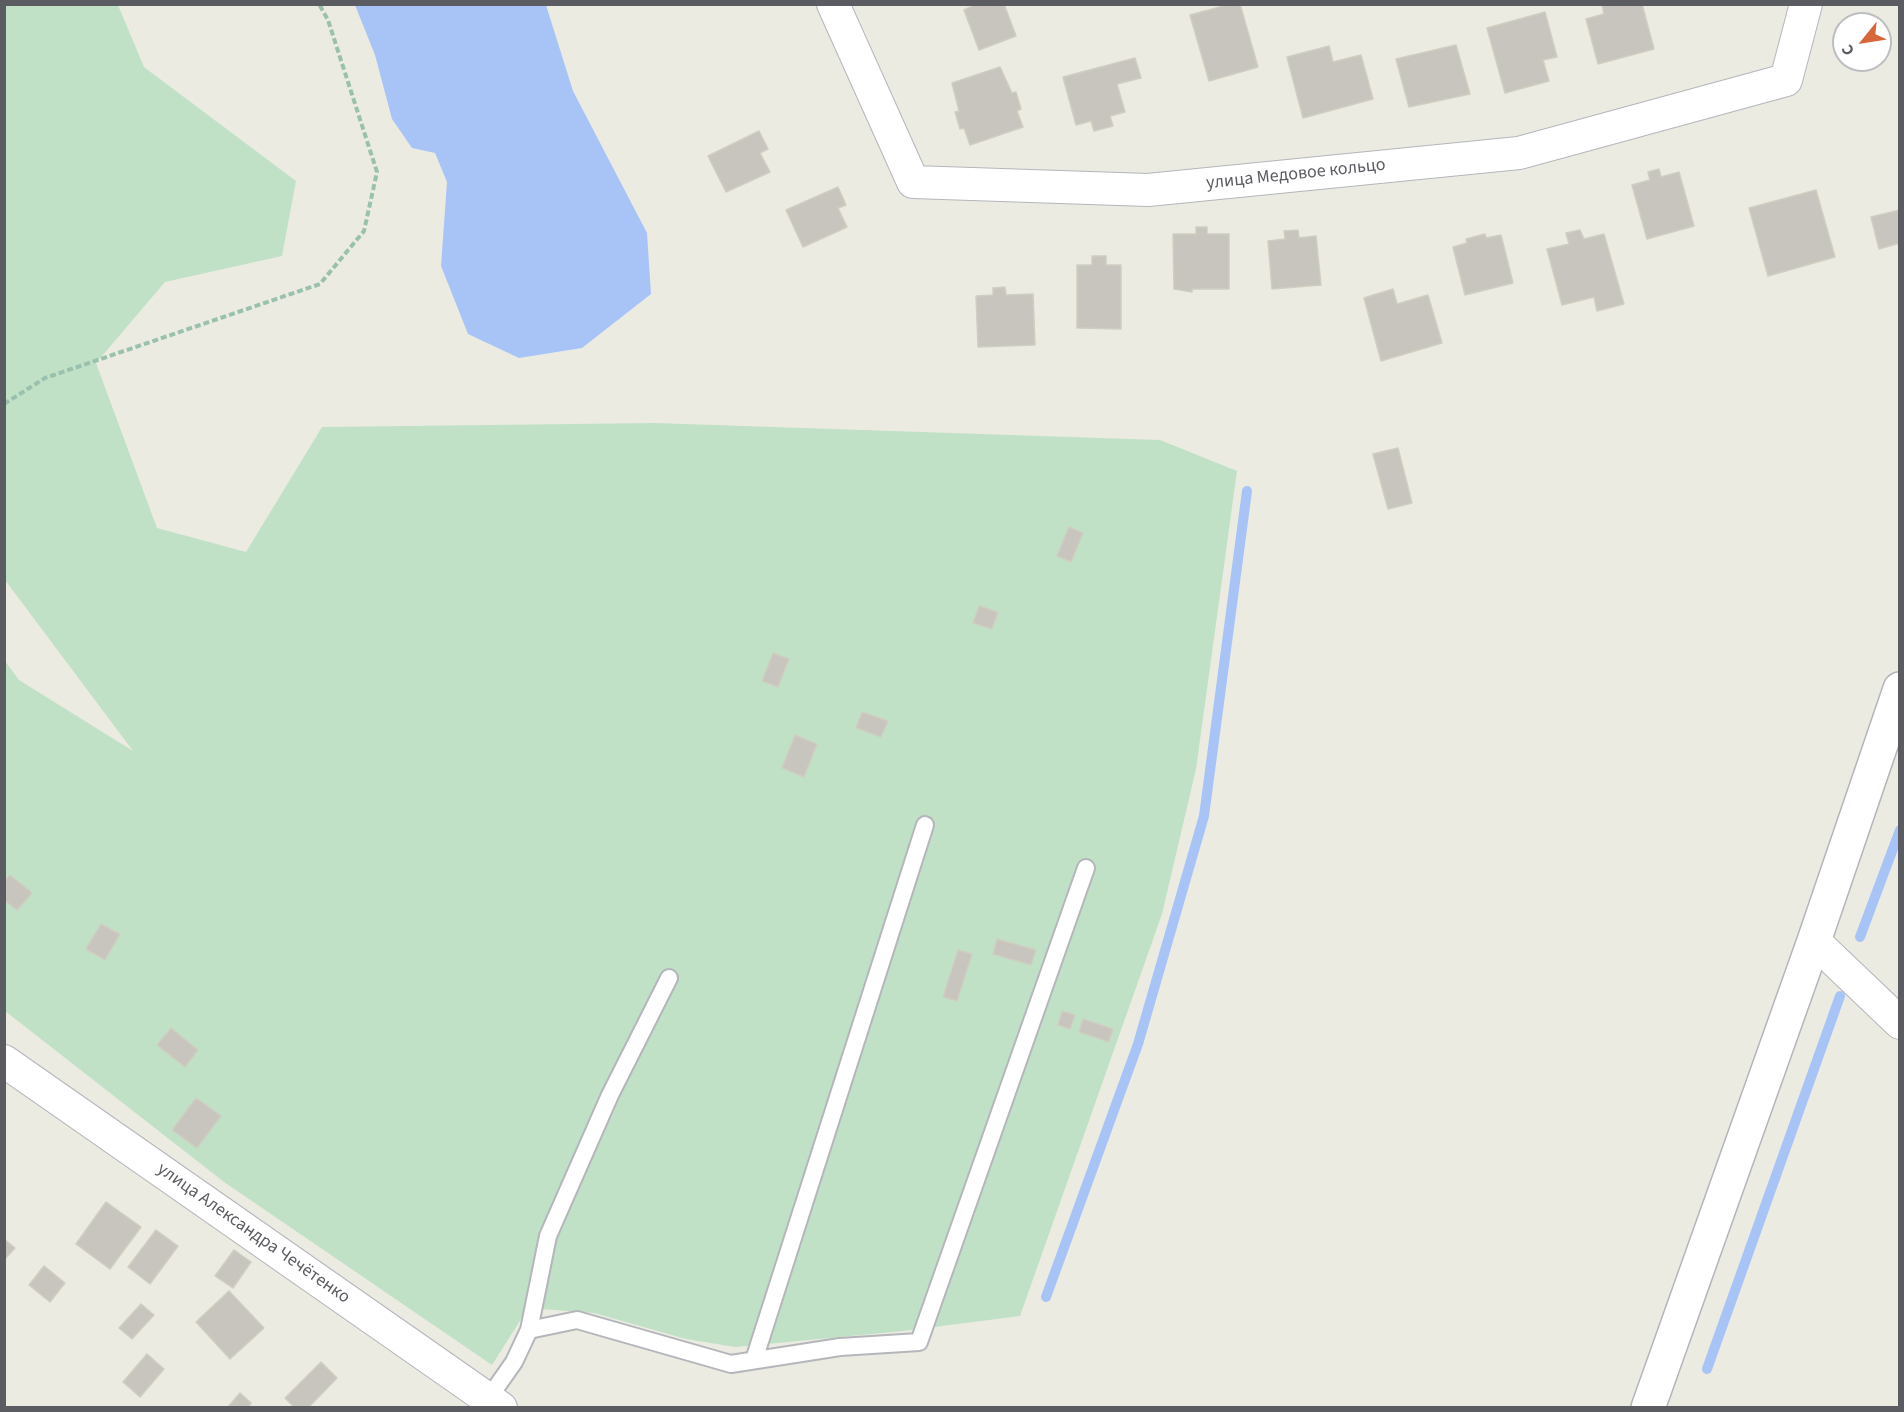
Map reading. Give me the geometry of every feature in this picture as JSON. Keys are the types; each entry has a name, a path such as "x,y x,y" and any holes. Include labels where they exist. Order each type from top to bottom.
{"main road":[{"path":"1648,1407 1814,941 1899,689"}],"street":[{"name":"улица Медовое кольцо","path":"833,4 914,182 1148,190 1519,153 1786,80 1806,4"},
{"path":"1814,941 1899,1023"},
{"name":"улица Александра Чечётенко","path":"4,1060 495,1403"}],"lane":[{"path":"754,1360 925,825"},
{"path":"529,1330 577,1320 731,1364 840,1347 919,1342 1086,868"},
{"path":"495,1403 529,1330 548,1236 610,1095 669,978"}],"path":[{"path":"4,404 45,378 320,284 364,231 376,172 328,20 319,4"}],"green space":[{"path":"5,5 118,5 144,67 296,181 282,256 165,282 96,363 157,528 246,552 322,427 655,423 1160,440 1237,471 1196,769 1162,914 1020,1316 903,1331 735,1347 686,1339 594,1313 528,1308 492,1365 224,1182 5,1011 5,661 19,680 133,751 5,580"}],"water":[{"path":"355,5 546,5 573,91 647,233 651,294 582,348 519,358 468,334 441,266 447,182 435,153 412,148 392,119 375,55"}],"building":[{"path":"977,4 1004,4 1016,36 979,50 964,10"},
{"path":"1231,4 1240,4 1258,67 1209,81 1190,15"},
{"path":"1602,4 1642,4 1654,49 1598,64 1586,19 1604,14"},
{"path":"1545,12 1557,57 1543,60 1549,81 1505,93 1487,28"},
{"path":"1456,45 1470,94 1409,107 1396,59"},
{"path":"1329,46 1333,62 1361,55 1373,99 1303,118 1287,57"},
{"path":"1135,58 1141,78 1117,84 1125,112 1110,116 1113,126 1094,131 1091,121 1076,125 1063,77"},
{"path":"1000,67 1012,93 1016,92 1021,109 1017,111 1023,127 970,145 964,128 960,129 955,112 959,111 952,83"},
{"path":"759,131 768,149 760,153 770,172 726,192 708,156"},
{"path":"1659,169 1661,177 1679,172 1694,226 1647,239 1632,185 1650,180 1648,172"},
{"path":"838,187 846,205 838,208 847,227 803,247 786,210"},
{"path":"1816,190 1835,257 1768,276 1749,208"},
{"path":"1900,210 1900,243 1879,249 1871,217"},
{"path":"1196,227 1207,227 1207,234 1229,234 1229,289 1192,289 1192,292 1174,289 1173,234 1196,234"},
{"path":"1298,230 1299,238 1316,236 1321,285 1272,289 1268,241 1285,239 1284,231"},
{"path":"1580,230 1584,239 1604,234 1624,304 1597,311 1594,297 1562,305 1547,249 1569,244 1566,233"},
{"path":"1485,234 1486,238 1501,235 1513,283 1465,295 1453,247 1467,243 1466,239"},
{"path":"1092,256 1106,256 1106,265 1121,265 1121,329 1077,328 1077,265 1092,265"},
{"path":"1005,287 1006,295 1033,294 1035,345 978,347 976,296 993,295 993,288"},
{"path":"1393,289 1397,304 1428,295 1442,343 1381,361 1364,298"},
{"path":"1398,448 1412,503 1388,509 1373,454"},
{"path":"1069,527 1083,533 1071,562 1057,556"},
{"path":"979,606 998,612 992,629 973,623"},
{"path":"773,653 789,659 778,687 762,681"},
{"path":"862,712 888,721 881,737 856,728"},
{"path":"795,735 817,744 804,777 782,768"},
{"path":"10,875 32,893 17,910 4,900 4,881"},
{"path":"101,924 120,934 105,960 86,949"},
{"path":"997,939 1036,950 1031,965 993,954"},
{"path":"958,950 972,954 957,1001 943,997"},
{"path":"1062,1011 1075,1015 1070,1029 1058,1025"},
{"path":"1083,1019 1113,1029 1109,1042 1079,1032"},
{"path":"171,1028 198,1050 185,1067 157,1045"},
{"path":"196,1098 221,1116 197,1148 172,1130"},
{"path":"106,1202 141,1227 110,1269 76,1244"},
{"path":"156,1230 178,1246 150,1284 128,1267"},
{"path":"4,1239 15,1248 4,1260"},
{"path":"234,1250 251,1262 233,1288 215,1276"},
{"path":"44,1266 65,1283 50,1302 29,1285"},
{"path":"229,1291 264,1328 230,1359 196,1322"},
{"path":"141,1304 154,1315 132,1339 119,1328"},
{"path":"147,1354 164,1369 140,1397 123,1382"},
{"path":"321,1362 337,1378 308,1408 295,1408 285,1398"},
{"path":"240,1393 251,1403 248,1408 227,1408"}],"waterway":[{"path":"1046,1297 1138,1044 1204,816 1247,491"},
{"path":"1860,937 1900,830"},
{"path":"1707,1369 1840,996"}]}
